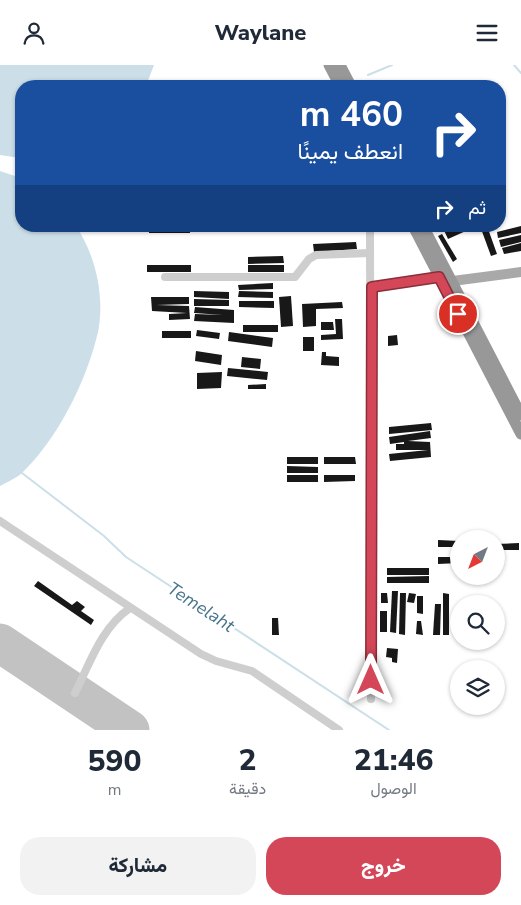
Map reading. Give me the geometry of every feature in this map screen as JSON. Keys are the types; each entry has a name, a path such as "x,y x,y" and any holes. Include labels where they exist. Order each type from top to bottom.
{"highway":[{"path":"330,65 337,80"},
{"path":"340,65 348,80"},
{"path":"416,232 521,415"},
{"path":"426,232 444,280 521,433"}],"main road":[{"path":"444,280 521,272"}],"street":[{"path":"370,232 372,287 371,699"},
{"path":"166,277 295,277 309,259 316,255 370,253"},
{"path":"372,287 444,280"},
{"path":"0,521 208,658 256,674 339,730"},
{"path":"75,693 105,633 130,608"}],"shaded area":[{"path":"0,65 154,65 148,80 15,80 15,157 0,155"},
{"path":"0,171 15,176 15,232 80,232 94,263 99,291 100,319 87,369 70,407 48,443 36,458 21,474 0,486"}],"building":[{"path":"521,226 521,233 498,238 497,232 506,232 506,230"},
{"path":"149,232 190,232 190,233"},
{"path":"445,232 464,232 448,239"},
{"path":"482,232 489,232 497,254 491,256"},
{"path":"442,234 457,259 453,262 438,236"},
{"path":"521,235 521,242 501,247 499,240"},
{"path":"356,242 357,249 314,252 313,244"},
{"path":"521,243 521,251 504,254 502,248"},
{"path":"283,256 284,263 248,264 248,257"},
{"path":"147,265 191,265 191,272 147,272"},
{"path":"248,265 284,265 284,272 248,272"},
{"path":"273,283 273,289 239,290 238,285"},
{"path":"194,291 229,292 229,299 194,297"},
{"path":"239,291 273,292 273,298 238,297"},
{"path":"291,296 293,326 281,327 279,297"},
{"path":"151,297 189,297 189,304 156,305 189,306 190,319 169,320 169,314 187,313 152,311"},
{"path":"194,299 229,300 229,306 194,306"},
{"path":"239,301 274,301 274,308 239,307"},
{"path":"342,302 343,308 316,309 316,326 303,327 302,304"},
{"path":"195,307 234,310 234,323 194,321 195,314 223,315 194,313"},
{"path":"335,319 342,319 343,339 321,340 321,335 336,334"},
{"path":"321,322 333,322 334,330 321,330"},
{"path":"243,325 278,325 278,332 243,332"},
{"path":"197,330 220,333 219,339 196,336"},
{"path":"162,331 191,331 191,338 162,338"},
{"path":"229,332 273,338 272,347 228,341"},
{"path":"397,335 398,345 388,346 388,336"},
{"path":"303,337 314,337 314,351 303,351"},
{"path":"196,351 222,355 221,365 195,361"},
{"path":"322,352 326,352 326,356 339,357 339,366 321,365"},
{"path":"242,357 261,359 260,369 241,367"},
{"path":"228,368 268,372 267,380 227,376"},
{"path":"222,372 221,388 197,389 197,373"},
{"path":"266,384 266,389 248,389 248,385"},
{"path":"431,423 432,430 389,434 389,427"},
{"path":"430,431 431,438 408,441 430,442 431,457 390,461 389,454 428,450 396,450 396,444 404,444 404,442 390,444 389,437"},
{"path":"287,457 318,457 318,464 287,464"},
{"path":"324,457 355,457 356,464 324,464"},
{"path":"287,466 318,467 318,473 287,473"},
{"path":"287,475 318,475 318,482 287,482"},
{"path":"324,475 355,475 355,481 324,482"},
{"path":"438,540 450,541 450,547 438,547"},
{"path":"519,543 519,550 505,550 505,544"},
{"path":"438,557 450,557 450,563 438,564"},
{"path":"387,568 429,568 429,575 387,575"},
{"path":"429,576 429,583 387,583 387,577"},
{"path":"38,581 72,605 77,601 85,607 81,611 94,620 91,625 34,586"},
{"path":"392,591 398,591 396,633 390,632"},
{"path":"381,593 387,593 388,603 381,603"},
{"path":"400,593 406,593 405,635 399,634"},
{"path":"409,593 416,594 414,603 407,602"},
{"path":"443,593 449,594 449,635 443,635"},
{"path":"417,596 423,596 423,614 417,613"},
{"path":"435,604 441,604 440,635 433,635"},
{"path":"380,611 387,611 387,632 380,632"},
{"path":"272,618 278,618 279,635 272,635"},
{"path":"417,621 421,621 423,635 416,634"},
{"path":"387,648 398,649 397,663 392,662 392,658 386,657"}],"waterway":[{"path":"368,75 392,65"},
{"path":"514,65 521,73"},
{"name":"Temelaht","path":"22,473 104,536 126,557 389,730"}],"runway":[{"path":"0,643 130,730"}],"route":[{"path":"371,680 372,287 439,277 458,314"}]}
